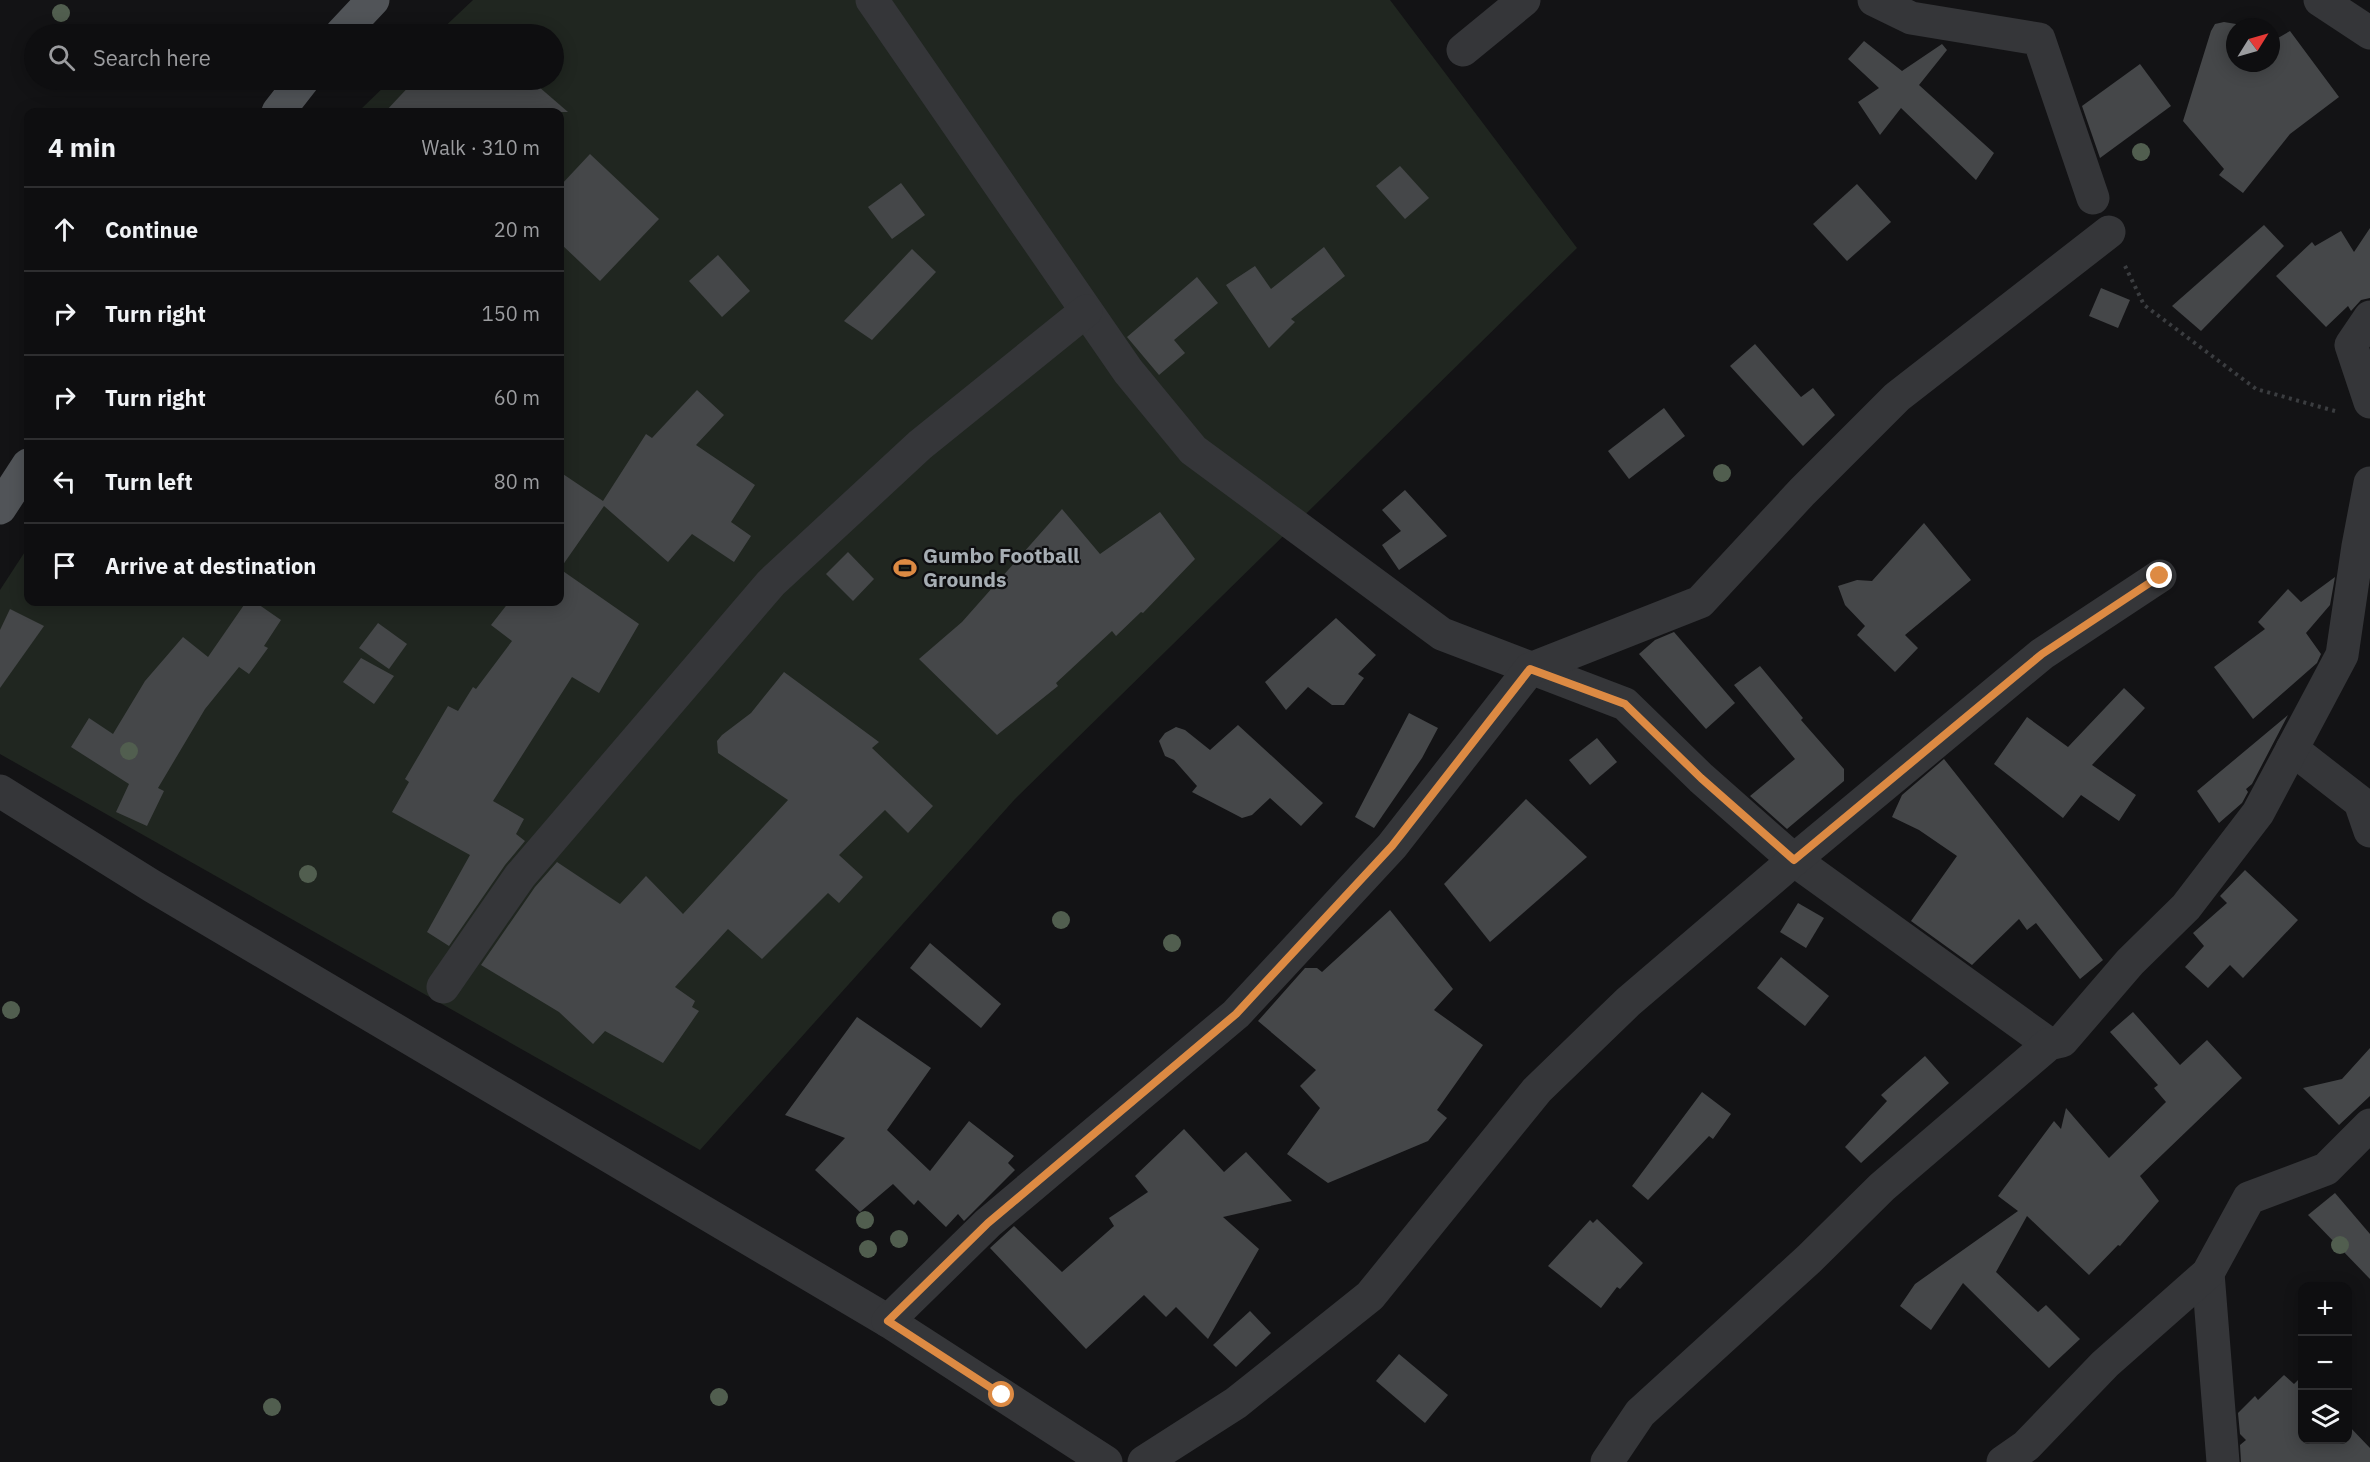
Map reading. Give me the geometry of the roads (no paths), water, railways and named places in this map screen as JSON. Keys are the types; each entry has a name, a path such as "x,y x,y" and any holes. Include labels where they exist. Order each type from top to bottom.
{"main road":[{"path":"350,24 373,0"},
{"path":"281,108 295,90"},
{"path":"0,508 24,471"}],"street":[{"path":"872,0 1128,371 1193,450 1442,634 1625,704 1701,778 1794,860 2049,1044"},
{"path":"1463,50 1524,0"},
{"path":"1874,0 1911,18 2039,39 2093,198"},
{"path":"2320,0 2370,33"},
{"path":"888,1321 988,1223 1236,1014 1392,846 1530,669 1700,602 1802,492 1897,397 2109,232"},
{"path":"443,987 520,876 771,583 920,445 1086,311"},
{"path":"2370,317 2351,345 2370,402"},
{"path":"1607,1462 1640,1413 1809,1259 1882,1187 2049,1044 2062,1041 2130,962 2186,907 2258,813 2342,656 2370,483"},
{"path":"1144,1462 1236,1403 1370,1296 1537,1090 1628,1002 1794,860 2042,654 2160,576"},
{"path":"2292,749 2360,802 2370,831"},
{"path":"0,791 152,886 888,1321 1106,1462"},
{"path":"2003,1462 2026,1446 2105,1364 2208,1273 2249,1198 2326,1169 2370,1125"},
{"path":"2208,1273 2223,1462"}],"place":[{"name":"Gumbo Football Grounds","path":"905,568"}]}
